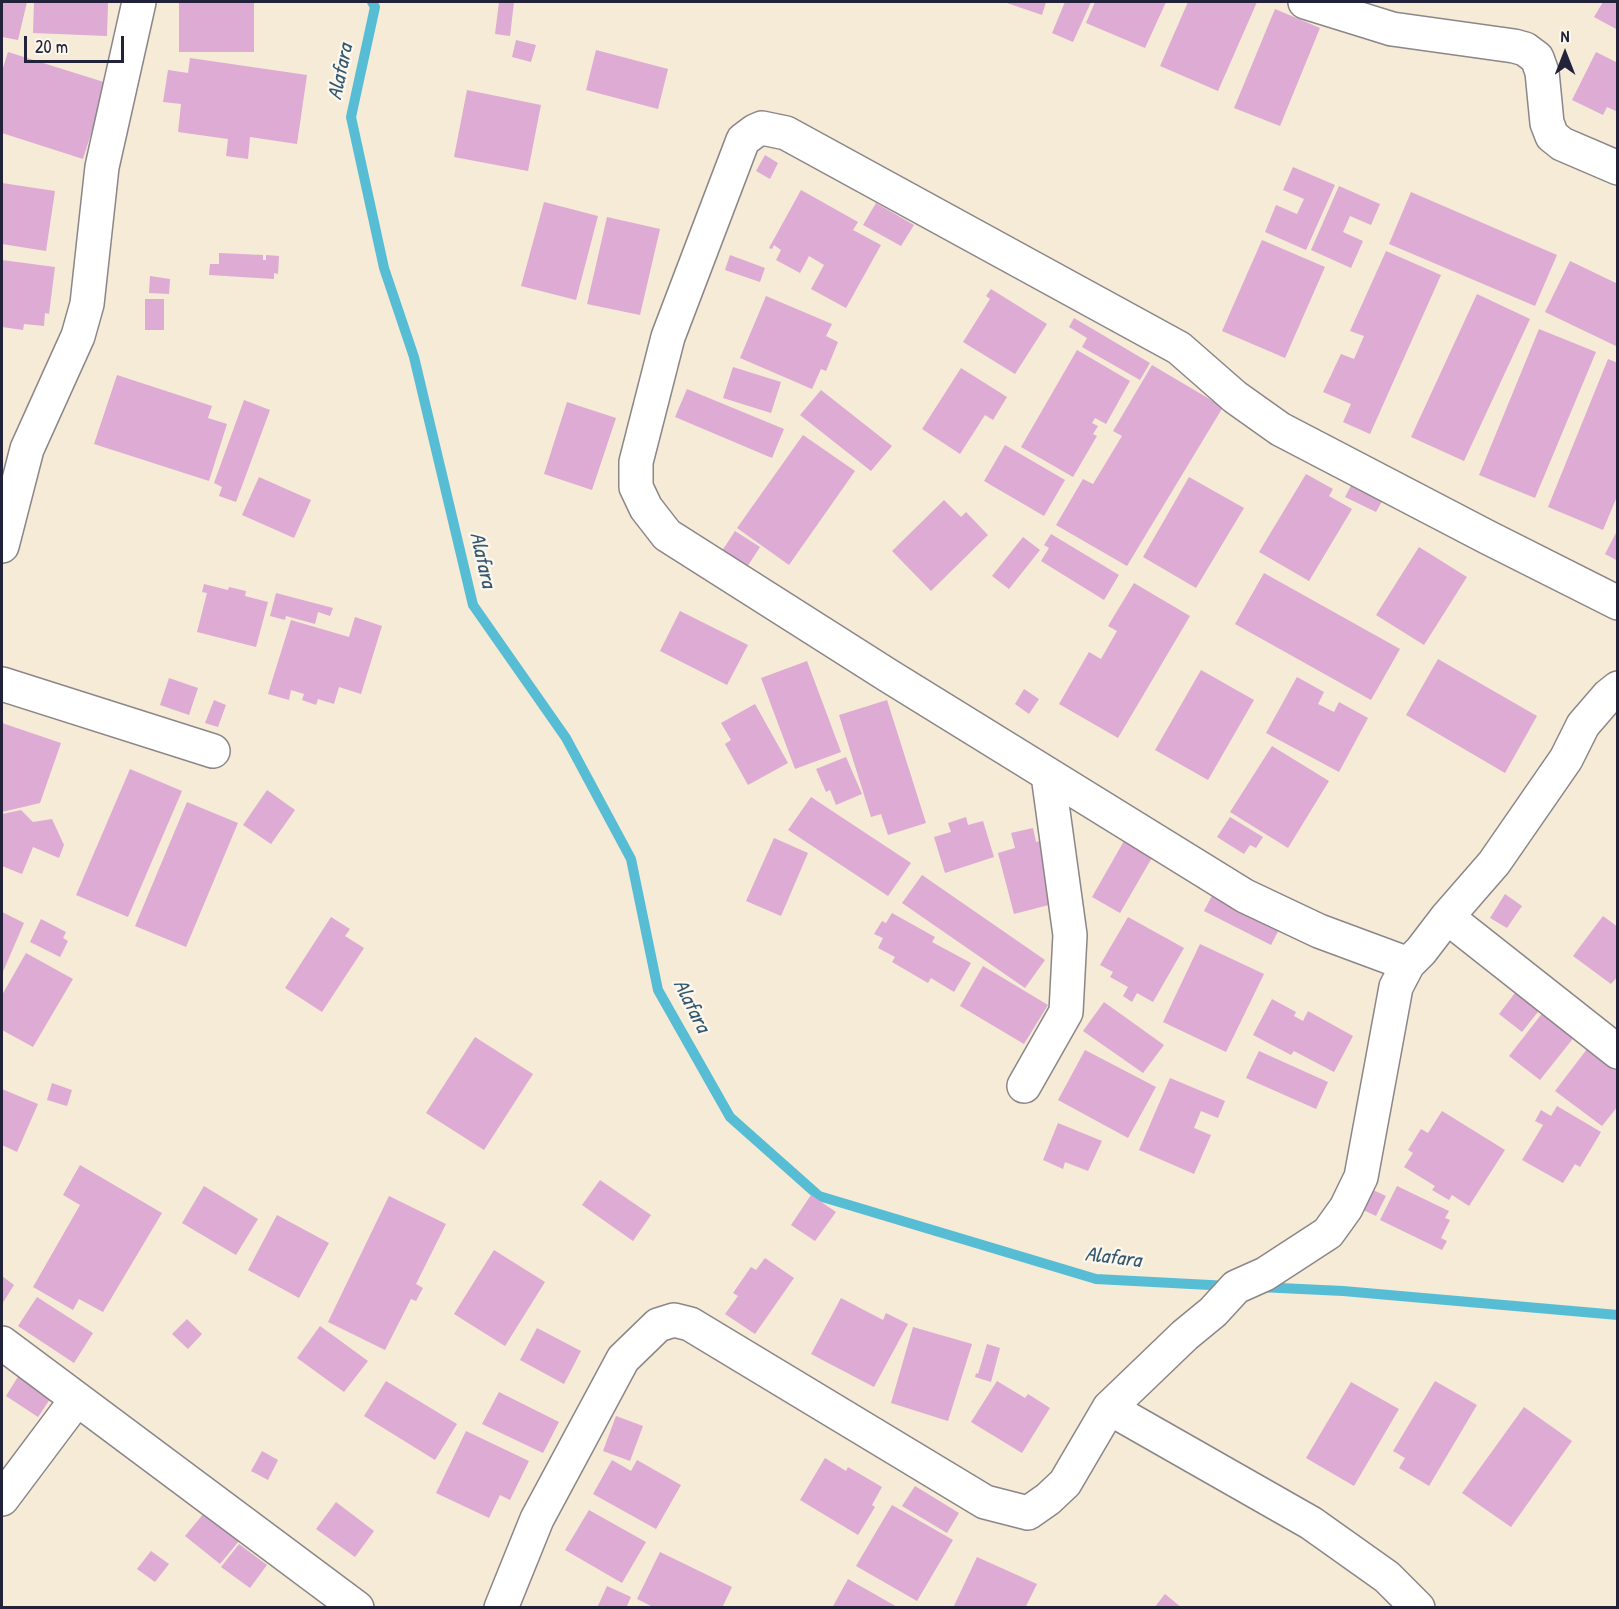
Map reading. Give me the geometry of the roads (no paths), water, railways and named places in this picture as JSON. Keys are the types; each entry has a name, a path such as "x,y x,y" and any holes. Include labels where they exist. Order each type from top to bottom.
{"street":[{"path":"2,546 27,449 78,336 87,304 102,167 139,2"},
{"path":"1305,2 1392,29 1514,46 1525,50 1537,58 1542,72 1547,123 1552,136 1562,144 1617,168"},
{"path":"1408,964 1319,931 1245,896 1048,775 667,534 646,508 636,487 636,462 668,337 743,140 762,128 786,133 1179,348 1235,397 1280,429 1617,603"},
{"path":"2,684 213,752"},
{"path":"501,1608 537,1519 624,1359 658,1325 674,1320 690,1324 985,1502 1028,1514 1065,1484 1109,1408 1185,1335 1213,1312 1236,1287 1265,1274 1328,1233 1346,1208 1361,1177 1396,987 1408,964 1494,863 1566,759 1584,725 1617,688"},
{"path":"1024,1086 1066,1012 1070,935 1048,775"},
{"path":"1447,917 1617,1052"},
{"path":"2,1343 357,1608"},
{"path":"2,1499 77,1400"},
{"path":"1109,1408 1311,1523 1387,1577 1418,1608"}],"waterway":[{"name":"Alafara","path":"372,2 375,7 351,117 384,268 414,357 473,605 566,738 631,859 658,990 730,1117 819,1196 1096,1279 1229,1286"},
{"name":"Alafara","path":"1259,1287 1343,1291 1618,1315"}]}
